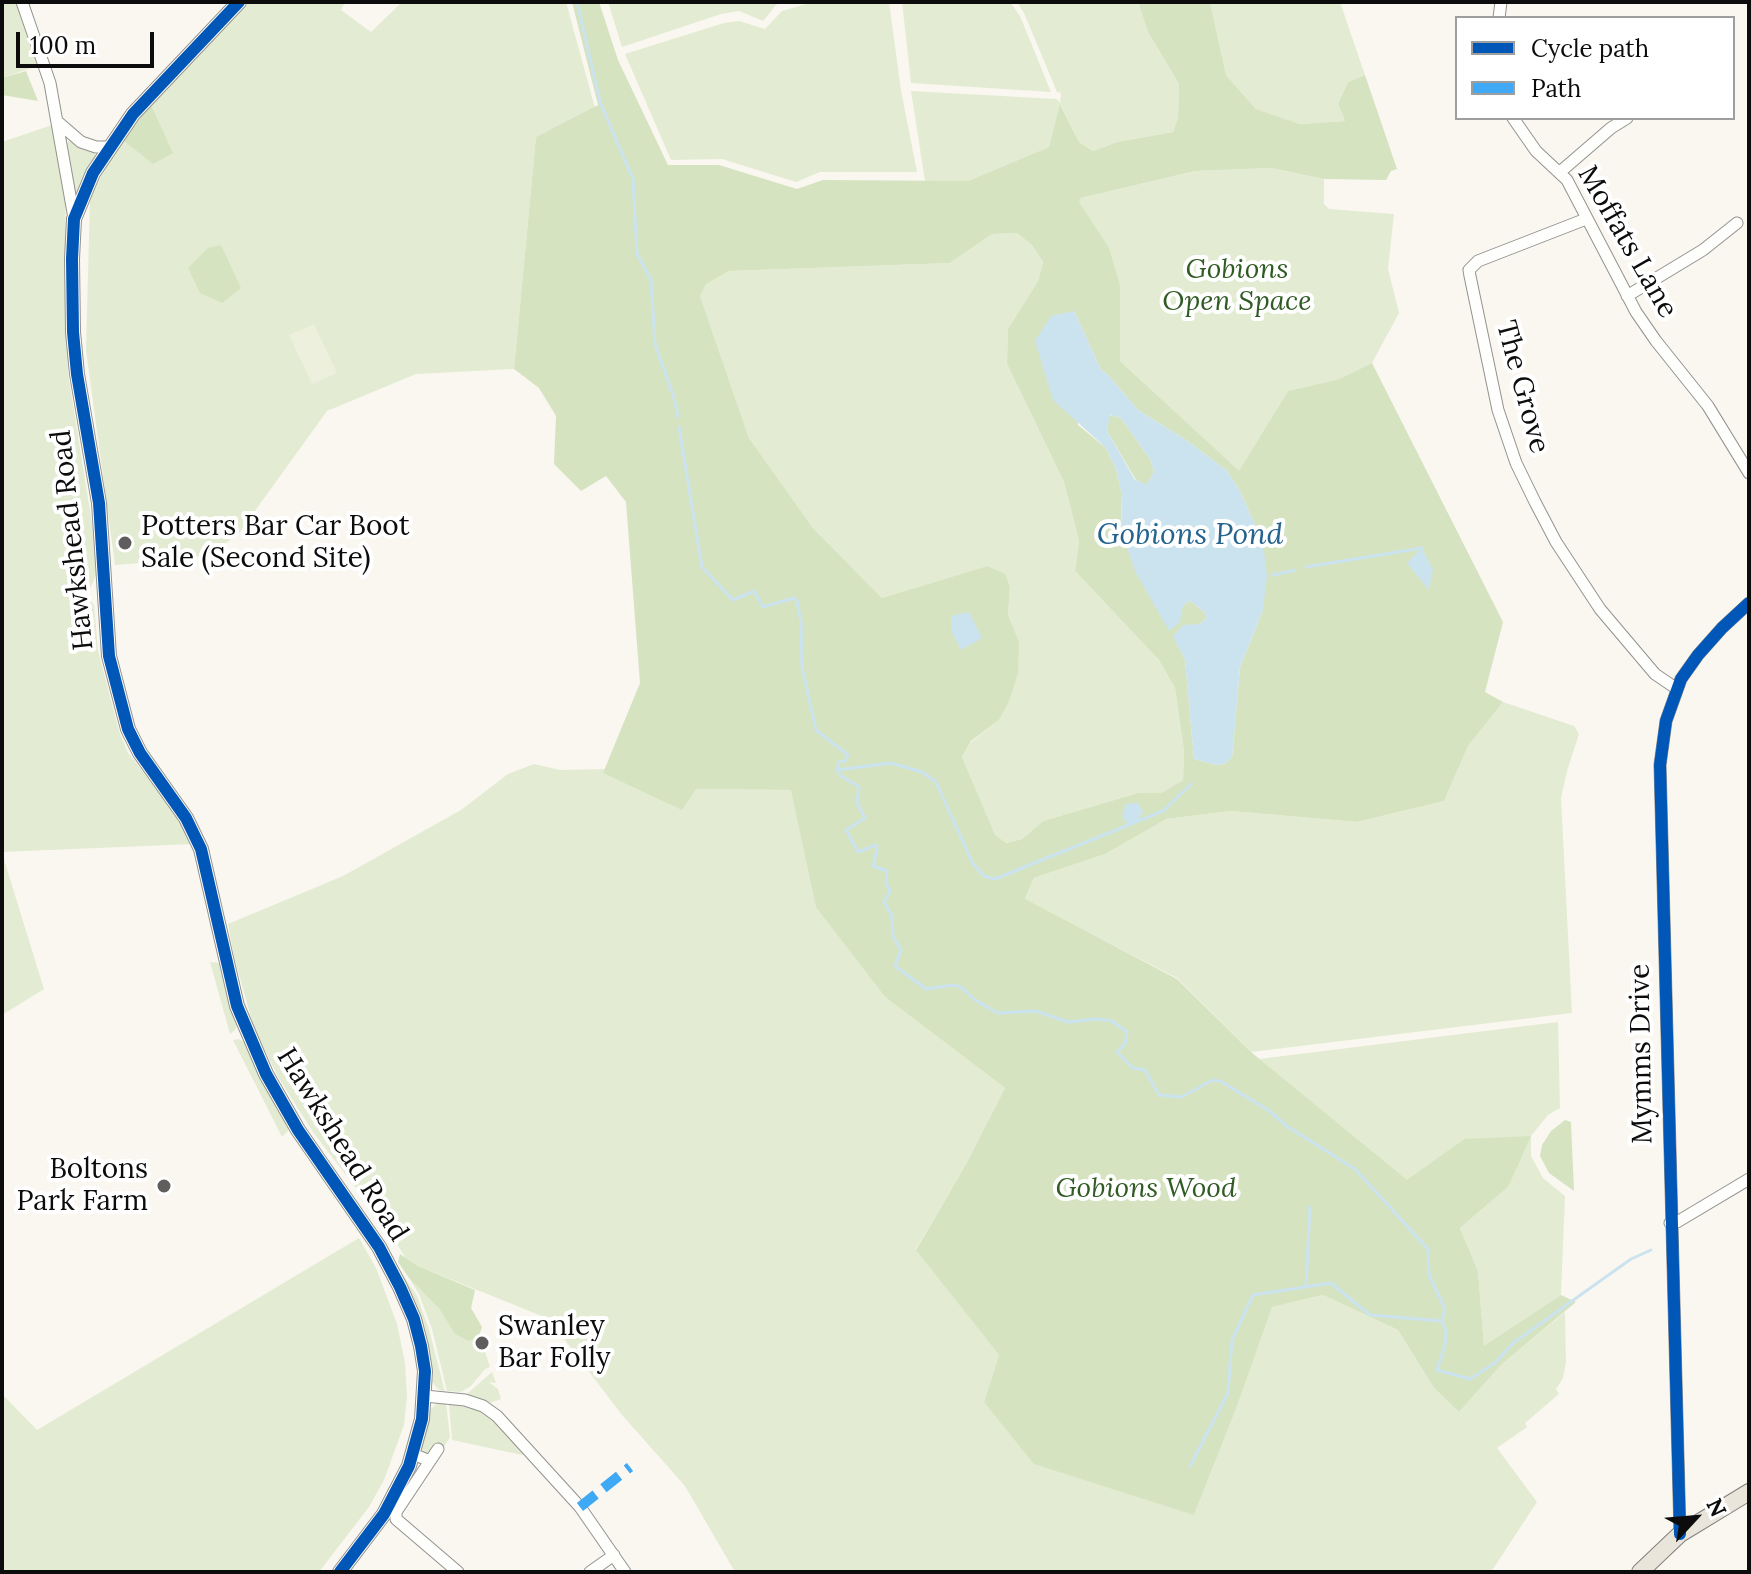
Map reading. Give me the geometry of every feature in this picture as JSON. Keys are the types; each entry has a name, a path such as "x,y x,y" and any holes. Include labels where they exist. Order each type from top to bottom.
{"main road":[{"path":"1640,1572 1680,1534 1749,1492"}],"street":[{"path":"22,2 50,83 74,219"},
{"path":"74,219 93,173 133,114 239,2"},
{"name":"Moffats Lane","path":"1514,120 1536,151 1567,180 1627,296 1656,341 1725,430 1749,473"},
{"path":"1560,172 1624,120"},
{"path":"59,122 88,146 109,147"},
{"name":"Hawkshead Road","path":"74,219 72,303 77,374 99,503 109,656 120,706 133,742 181,809 201,849 237,1006 266,1074 298,1130 379,1247 414,1319 421,1346 425,1396 413,1454 384,1514 340,1572"},
{"name":"The Grove","path":"1586,219 1478,261 1469,270 1470,276 1498,410 1516,463 1535,502 1556,542 1600,609 1655,674 1677,689"},
{"path":"1627,296 1703,250 1737,223"},
{"name":"Mymms Drive","path":"1680,1534 1660,765 1666,721 1677,689 1698,655 1749,603"},
{"path":"1670,1223 1677,1222 1749,1179"},
{"path":"425,1396 465,1400 483,1406 497,1416 580,1507 625,1572"},
{"path":"438,1449 396,1512 396,1519 458,1572"},
{"path":"413,1454 430,1461"},
{"path":"590,1572 614,1555"}],"green space":[{"path":"2,2 16,2 37,66 2,78"},
{"path":"244,2 345,2 341,10 371,32 402,2 566,2 595,108 536,137 514,369 416,374 327,411 239,533 217,550 191,559 115,565 86,350 90,200 111,154 141,116"},
{"name":"Gobions Wood","path":"572,2 599,2 618,60 668,165 719,165 797,189 823,180 968,181 1049,147 1060,104 1079,142 1093,151 1117,142 1173,132 1178,118 1179,84 1148,32 1138,2 1210,2 1226,75 1256,109 1300,124 1345,121 1338,103 1348,82 1365,75 1397,169 1391,171 1386,180 1324,179 1271,168 1195,171 1081,198 1079,202 1109,248 1120,285 1120,361 1239,471 1288,391 1339,379 1372,363 1503,622 1485,692 1503,702 1468,746 1444,801 1357,822 1231,811 1166,819 1105,854 1034,878 1025,899 1177,979 1251,1052 1407,1180 1464,1139 1531,1136 1508,1187 1460,1228 1478,1271 1484,1346 1561,1295 1576,1302 1501,1365 1459,1412 1434,1388 1398,1330 1323,1295 1272,1307 1194,1515 1034,1464 984,1402 999,1355 916,1250 966,1164 1005,1088 885,997 816,907 791,790 696,789 682,810 603,773 640,683 626,502 606,476 581,491 554,464 556,416 539,388 514,369 536,137 598,105","holes":["1017,233 1032,245 1043,262 1038,281 1008,329 1007,364 1064,482 1079,541 1075,571 1159,660 1175,688 1184,751 1183,780 1161,793 1138,793 1043,821 1022,839 1006,843 995,835 962,757 971,741 999,720 1018,673 1019,641 1008,615 1010,587 1005,574 987,566 882,598 813,528 749,438 700,296 706,284 729,271 950,263 992,234","1074,311 1101,370 1138,410 1189,442 1227,471 1239,489 1263,543 1263,610 1240,667 1232,757 1226,763 1217,765 1194,759 1185,660 1174,637 1200,624 1205,619 1205,613 1191,601 1183,605 1122,533 1121,491 1116,469 1106,448 1078,425"]},
{"path":"608,2 782,2 763,21 739,11 721,14 622,47"},
{"path":"813,2 889,2 901,90 917,172 820,172 796,182 722,159 671,160 625,54 724,23 739,21 765,29 782,11"},
{"path":"902,2 1010,2 1020,16 1051,92 911,83"},
{"path":"1017,2 1138,2 1148,32 1179,84 1178,118 1173,132 1117,142 1093,151 1079,142 1061,105 1049,147 968,181 925,181 911,91 1057,99 1060,103 1061,93 1057,92"},
{"path":"1210,2 1340,2 1365,75 1348,82 1338,102 1345,121 1300,124 1256,109 1226,75"},
{"path":"26,71 38,101 2,95 2,78"},
{"path":"151,105 173,153 153,164 123,140"},
{"path":"52,125 65,184 68,373 94,536 96,575 87,596 94,605 98,650 119,731 128,753 167,801 193,844 2,852 2,142"},
{"path":"71,139 93,151 96,157 77,195 74,195 67,143"},
{"name":"Gobions Open Space","path":"1271,168 1324,179 1324,204 1329,209 1394,214 1388,269 1399,313 1372,363 1339,379 1288,391 1239,472 1120,361 1120,285 1078,202 1081,198 1195,171"},
{"path":"1017,233 1032,245 1043,262 1038,281 1008,329 1007,364 1064,482 1079,541 1075,571 1159,660 1175,688 1184,751 1183,780 1161,793 1138,793 1043,821 1022,839 1006,843 995,836 962,757 971,742 999,720 1019,641 1008,615 1010,587 987,566 882,598 813,528 749,438 700,296 705,284 729,271 950,263 992,234"},
{"path":"221,245 241,288 222,303 200,293 188,268 208,248"},
{"path":"314,324 337,373 312,384 289,335"},
{"path":"1109,415 1121,418 1150,459 1154,472 1147,485 1136,480 1107,431"},
{"path":"1503,702 1574,726 1579,734 1561,798 1572,1013 1251,1052 1177,978 1025,900 1034,878 1105,854 1165,819 1231,811 1357,822 1444,801 1468,746"},
{"path":"534,764 560,770 605,769 603,773 696,789 792,790 817,907 885,997 1005,1088 966,1164 916,1249 999,1355 984,1402 1194,1515 1236,1409 1271,1307 1323,1295 1398,1330 1434,1388 1459,1412 1501,1365 1565,1312 1566,1362 1563,1378 1556,1389 1559,1394 1525,1423 1527,1427 1497,1448 1537,1502 1491,1572 735,1572 685,1486 622,1415 549,1319 418,1266 405,1257 313,1132 278,1077 254,1028 234,957 228,924 343,876 461,810 508,774"},
{"path":"2,853 44,989 2,1015"},
{"path":"210,962 219,963 222,967 237,1024 230,1034"},
{"path":"1558,1022 1560,1108 1548,1115 1531,1136 1531,1156 1543,1178 1565,1196 1561,1295 1484,1347 1478,1271 1460,1228 1508,1187 1464,1139 1407,1181 1259,1059"},
{"path":"233,1040 244,1042 289,1124 288,1131 282,1137"},
{"path":"1565,1120 1571,1122 1574,1191 1549,1173 1540,1156 1542,1145 1551,1131"},
{"path":"359,1238 376,1268 397,1324 405,1363 407,1396 404,1425 384,1480 369,1507 319,1572 2,1572 2,1394 37,1430"},
{"path":"386,1249 417,1296 445,1392 432,1382 429,1362"},
{"path":"400,1254 418,1266 475,1290 471,1308 482,1327 478,1339 468,1341 455,1334 440,1310 398,1262"},
{"path":"409,1278 440,1310 456,1334 468,1341 478,1339 485,1352 490,1367 461,1392 447,1391 432,1329 419,1294"},
{"path":"492,1372 496,1383 489,1382 498,1389 501,1399 490,1403 467,1394"},
{"path":"437,1403 446,1403 450,1437 444,1447 437,1443 426,1454 421,1448 430,1410"},
{"path":"449,1404 477,1409 491,1418 525,1453 522,1455 452,1440"}],"water":[{"name":"Gobions Pond","path":"1074,311 1101,370 1138,410 1189,442 1227,471 1239,489 1263,543 1267,576 1263,610 1240,667 1232,757 1226,763 1217,765 1194,759 1185,660 1173,636 1183,625 1200,624 1205,619 1205,613 1191,601 1183,605 1180,622 1169,631 1135,571 1122,532 1121,491 1116,469 1106,448 1053,400 1035,341 1051,316","holes":["1110,415 1121,418 1150,459 1154,472 1147,484 1135,480 1107,431"]},
{"path":"1422,548 1433,570 1429,590 1407,563"},
{"path":"969,612 982,638 961,650 951,630 951,616"},
{"path":"1138,803 1143,812 1138,820 1127,824 1122,816 1126,804"}],"waterway":[{"path":"577,2 600,102 633,179 637,254 651,280 655,344 678,417"},
{"path":"679,427 702,567 733,600 754,591 763,607 794,598 797,601 801,622 802,667 816,730 848,755 845,761 839,762 837,770 859,787 857,803 865,818 846,830 858,852 876,845 873,866 887,871 886,883 890,891 884,902 892,916 893,936 901,950 895,966 926,989 952,985 961,987 975,1000 998,1013 1036,1011 1068,1022 1112,1021 1127,1032 1125,1044 1117,1052 1133,1068 1145,1070 1159,1095 1181,1097 1213,1080 1220,1081 1355,1169 1428,1249 1429,1275 1445,1309 1442,1321 1446,1331 1445,1345 1437,1370 1470,1379 1496,1362 1513,1343 1631,1259 1651,1250"},
{"path":"1306,567 1422,548"},
{"path":"1273,575 1295,570"},
{"path":"837,770 891,763 922,772 936,782 973,864 984,876 995,879 1163,811 1191,784"},
{"path":"1306,1287 1310,1207"},
{"path":"1190,1466 1228,1393 1232,1340 1253,1295 1331,1283 1370,1315 1442,1321"}],"marked path":[{"path":"580,1507 630,1467"}],"cycle path":[{"path":"239,2 133,114 93,173 74,219 73,332 99,503 109,656 128,729 140,753 186,818 201,849 237,1006 266,1074 298,1130 379,1247 414,1319 421,1346 425,1371 422,1419 409,1466 384,1514 340,1572"},
{"path":"1680,1534 1660,765 1666,721 1681,679 1722,628 1749,603"}],"place":[{"name":"Potters Bar Car Boot Sale (Second Site)","path":"125,543"},
{"name":"Boltons Park Farm","path":"164,1186"},
{"name":"Swanley Bar Folly","path":"482,1343"}]}
